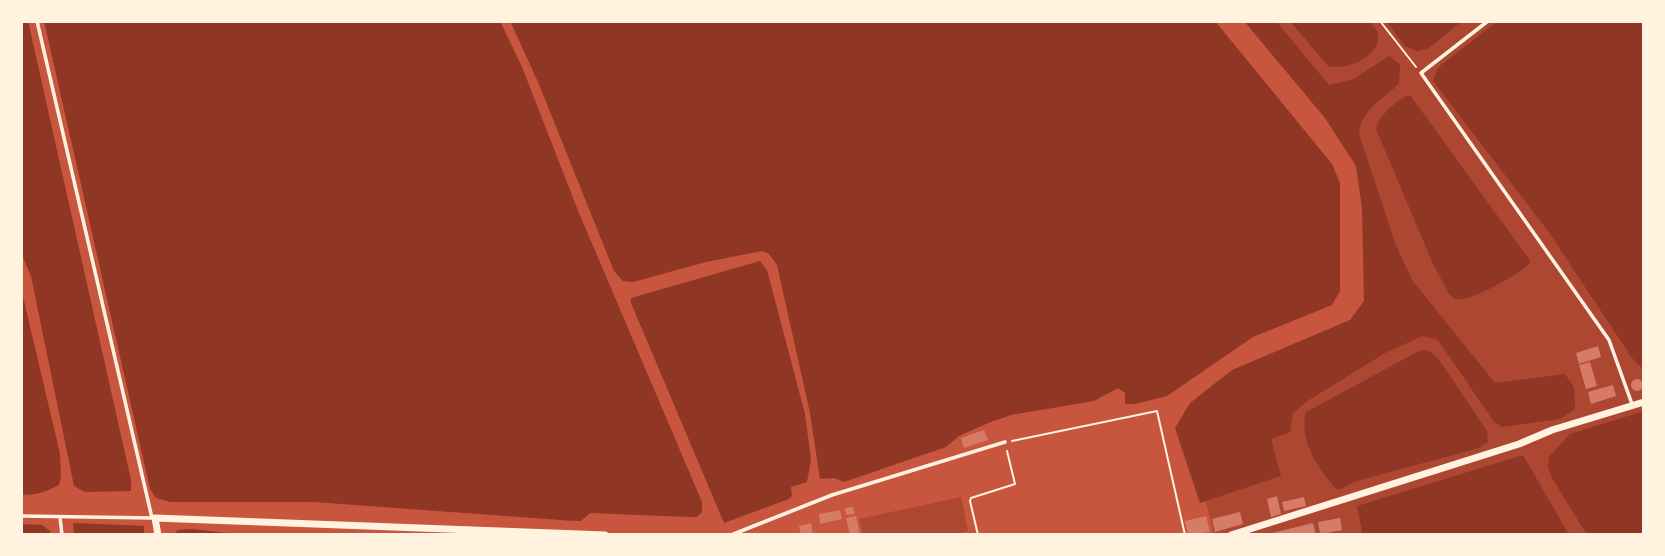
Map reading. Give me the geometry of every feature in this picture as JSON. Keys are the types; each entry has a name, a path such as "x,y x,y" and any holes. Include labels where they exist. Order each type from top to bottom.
{"street":[{"path":"1231,535 1644,402"},
{"path":"158,535 153,518 605,535"}],"lane":[{"path":"21,516 153,518 37,21"},
{"path":"1488,21 1421,74 1609,340 1632,406"},
{"path":"731,535 832,495 1005,443"},
{"path":"61,517 62,535"}],"path":[{"path":"1380,21 1421,74"},
{"path":"978,535 971,498 1015,484 1005,443 1157,411 1185,535"}],"shaded area":[{"path":"21,21 28,21 131,480 131,491 85,492 74,486 31,276 21,253"},
{"path":"44,21 500,21 522,67 579,213 702,502 702,512 697,517 590,513 581,521 574,521 314,502 170,502 156,498 150,489"},
{"path":"510,21 1215,21 1332,164 1340,183 1340,291 1332,305 1253,337 1167,396 1125,404 1125,393 1118,388 1094,401 1011,415 959,436 946,447 844,482 834,478 820,479 810,413 777,265 769,254 762,251 706,262 633,282 623,281 614,271 538,82"},
{"path":"1244,21 1276,21 1329,85 1354,79 1389,56 1400,64 1399,84 1368,112 1359,134 1395,243 1412,280 1495,383 1565,374 1574,387 1575,409 1560,419 1502,427 1494,422 1438,340 1423,336 1385,353 1306,402 1293,413 1290,432 1271,439 1281,476 1200,503 1175,428 1190,403 1232,370 1350,320 1364,301 1362,208 1356,166 1325,118"},
{"path":"1265,21 1644,21 1644,535 1214,535 1192,443 1387,318 1356,146"},
{"path":"1290,21 1369,21 1377,32 1377,44 1368,56 1360,61 1343,66 1328,66"},
{"path":"1386,21 1462,21 1429,48 1417,51 1405,46"},
{"path":"1498,21 1644,21 1644,370 1632,358 1548,231 1433,81 1441,65"},
{"path":"1410,95 1531,262 1507,280 1462,299 1455,299 1449,294 1433,264 1376,129 1390,108"},
{"path":"760,261 767,270 805,414 811,459 807,482 791,487 792,496 789,499 724,523 631,298"},
{"path":"21,288 60,454 61,477 59,485 50,490 21,495"},
{"path":"1421,350 1429,351 1438,358 1487,431 1488,442 1479,448 1336,489 1317,463 1307,443 1304,423 1306,412"},
{"path":"1644,411 1644,535 1587,535 1552,478 1548,467 1549,457 1570,434"},
{"path":"1523,455 1569,535 1360,535 1362,531 1357,506"},
{"path":"961,497 968,531 947,535 863,535 859,519"},
{"path":"73,523 144,526 144,535 74,535"},
{"path":"21,524 42,525 51,535 21,535"},
{"path":"178,530 246,535 173,535"}],"building":[{"path":"1598,346 1601,357 1579,364 1576,353"},
{"path":"1590,362 1597,386 1586,389 1579,365"},
{"path":"1637,379 1643,385 1637,391 1631,385"},
{"path":"1613,385 1616,396 1591,404 1588,392"},
{"path":"984,430 988,440 964,448 961,438"},
{"path":"1277,496 1281,514 1271,517 1267,499"},
{"path":"1304,497 1306,506 1284,511 1282,502"},
{"path":"853,507 855,514 846,515 845,508"},
{"path":"840,510 842,519 820,524 819,514"},
{"path":"1240,512 1243,524 1215,532 1212,519"},
{"path":"856,516 860,535 850,535 846,518"},
{"path":"1206,516 1210,532 1188,535 1185,521"},
{"path":"1340,518 1342,530 1320,534 1318,522"},
{"path":"811,523 813,535 801,535 799,526"},
{"path":"1313,523 1316,535 1268,535 1268,534"}]}
